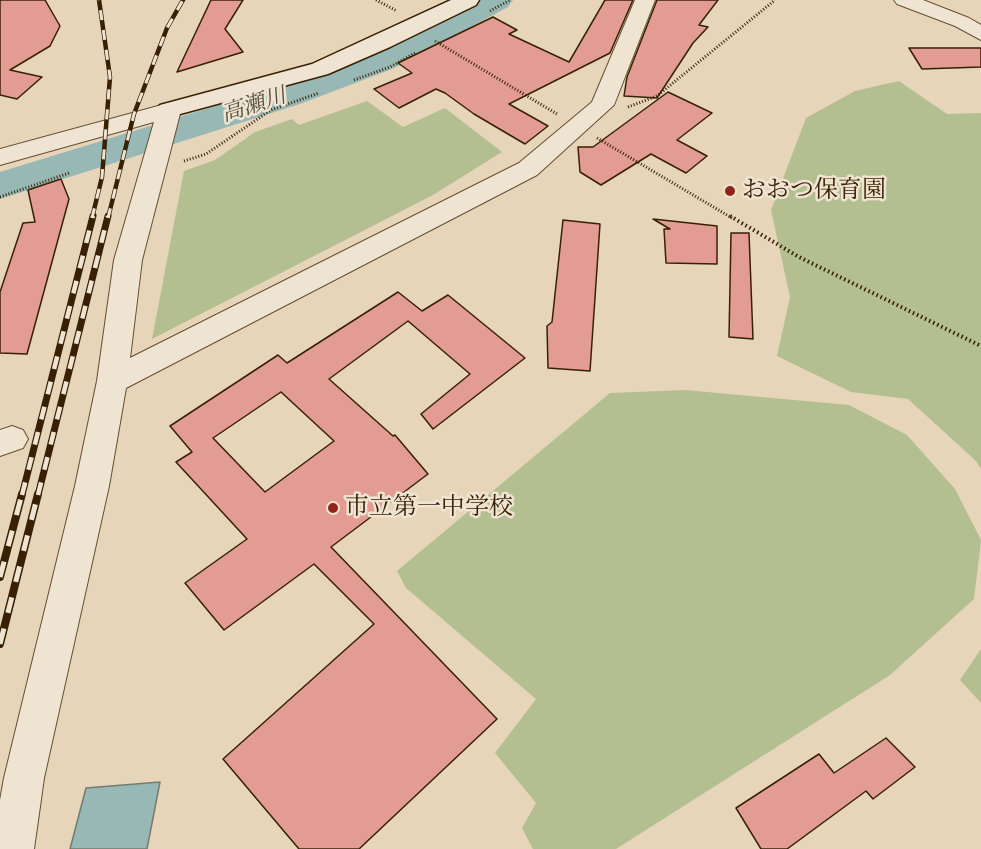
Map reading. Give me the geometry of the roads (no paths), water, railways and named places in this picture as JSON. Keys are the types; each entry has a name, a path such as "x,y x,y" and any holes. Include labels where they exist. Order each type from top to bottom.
{"street":[{"path":"0,157 320,69 468,0"},
{"path":"112,381 528,169 602,105 645,0"},
{"path":"904,0 976,27"},
{"path":"13,849 24,778 92,486 112,381 128,260 169,110"}],"water":[{"path":"160,782 147,849 70,849 86,788"}],"waterway":[{"name":"高瀬川","path":"0,186 287,96 380,62 497,0"}],"railway":[{"path":"92,218 102,177 110,77 99,0"},
{"path":"108,218 134,114 167,28 183,0"},
{"path":"22,495 93,216"},
{"path":"38,495 108,216"},
{"path":"0,577 22,494"},
{"path":"0,644 38,494"}],"place":[{"name":"おおつ保育園","path":"730,191"},
{"name":"市立第一中学校","path":"333,508"}]}
